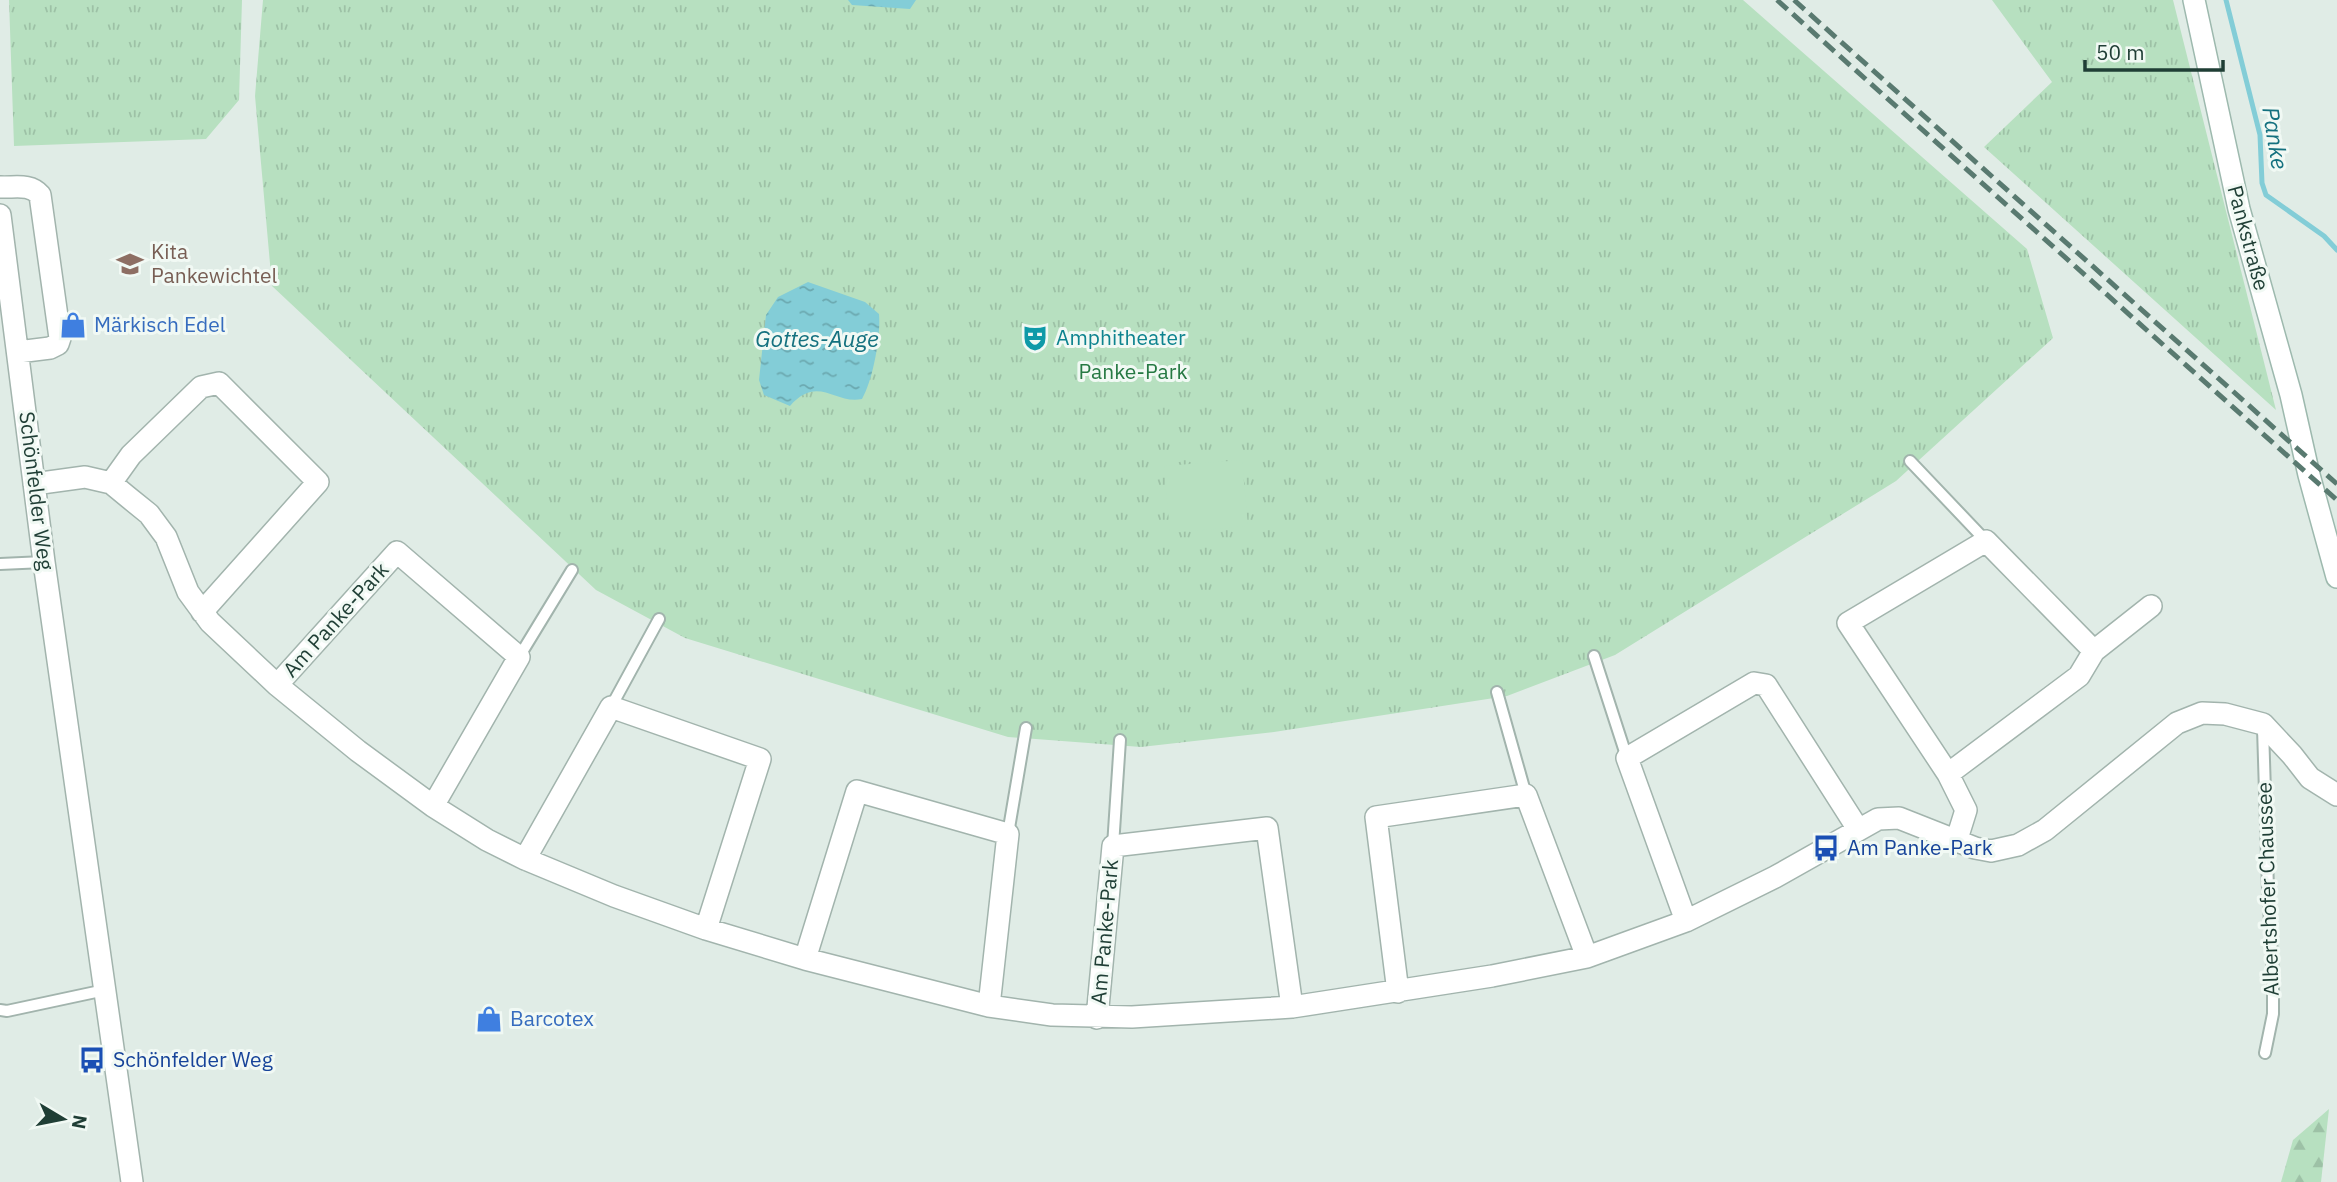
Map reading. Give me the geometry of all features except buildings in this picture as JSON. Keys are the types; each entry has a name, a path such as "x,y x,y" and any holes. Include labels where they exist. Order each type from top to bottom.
{"street":[{"name":"Pankstraße","path":"2194,0 2239,209 2291,395 2337,577"},
{"path":"0,187 35,188 40,195 60,338 58,344 50,348 18,352"},
{"name":"Schönfelder Weg","path":"0,215 44,562 132,1182"},
{"path":"111,484 131,455 201,387 219,383 318,482 202,612"},
{"name":"Am Panke-Park","path":"34,484 85,477 111,484 149,514 166,537 188,592 202,612 277,685 358,751 433,806 487,840 614,897 706,929 805,959 989,1006 1052,1015 1097,1018 1292,1007 1398,992 1587,957 1686,921 1775,877 1878,818 1899,818 1956,842 1991,851 2018,845 2045,830 2177,723 2202,713 2225,714 2263,724"},
{"path":"1956,842 1966,810 1948,774 1848,623 1986,541 2094,651"},
{"name":"Am Panke-Park","path":"277,685 397,552 519,657"},
{"path":"1948,774 2078,676 2094,651 2151,606"},
{"path":"433,806 519,657"},
{"path":"1686,921 1627,758 1754,683 1766,685 1858,830"},
{"path":"525,859 611,707 760,759 706,929"},
{"path":"2263,724 2310,778 2337,795"},
{"path":"805,959 858,791 1008,834 989,1006"},
{"path":"1398,992 1376,817 1526,795 1587,957"},
{"name":"Am Panke-Park","path":"1097,1018 1113,846 1267,828 1292,1007"}],"lane":[{"path":"1910,461 1986,541"},
{"path":"0,564 44,562"},
{"path":"519,657 572,570"},
{"path":"611,707 659,619"},
{"path":"1594,656 1627,758"},
{"path":"1497,692 1526,795"},
{"name":"Albertshofer Chaussee","path":"2263,724 2273,974 2273,1014 2264,1053"},
{"path":"1008,834 1026,728"},
{"path":"1113,846 1120,740"},
{"path":"0,1010 105,990"}],"green space":[{"path":"9,0 242,0 239,100 206,139 14,146"},
{"name":"Panke-Park","path":"263,0 1743,0 2027,249 2053,338 1896,481 1615,655 1507,696 1274,732 1141,747 1008,737 685,638 596,590 272,286 255,96"},
{"path":"1992,0 2173,0 2276,410 1984,147 2052,82"},
{"path":"1242,460 1248,526 1170,533 1164,466"},
{"path":"2329,1109 2321,1182 2281,1182 2293,1140"}],"water":[{"path":"848,0 916,0 910,9 852,5"},
{"name":"Gottes-Auge","path":"808,282 865,302 879,314 875,358 870,381 862,399 852,400 818,391 809,392 790,406 764,395 759,380 766,315 778,297"}],"waterway":[{"name":"Panke","path":"2226,0 2260,135 2262,183 2266,195 2324,236 2337,250"}],"railway":[{"path":"1777,0 2337,500"},
{"path":"1794,0 2337,484"}],"place":[{"name":"Kita Pankewichtel","path":"130,264"},
{"name":"Märkisch Edel","path":"73,325"},
{"name":"Amphitheater","path":"1035,338"},
{"name":"Am Panke-Park","path":"1826,848"},
{"name":"Barcotex","path":"489,1019"},
{"name":"Schönfelder Weg","path":"92,1060"}]}
